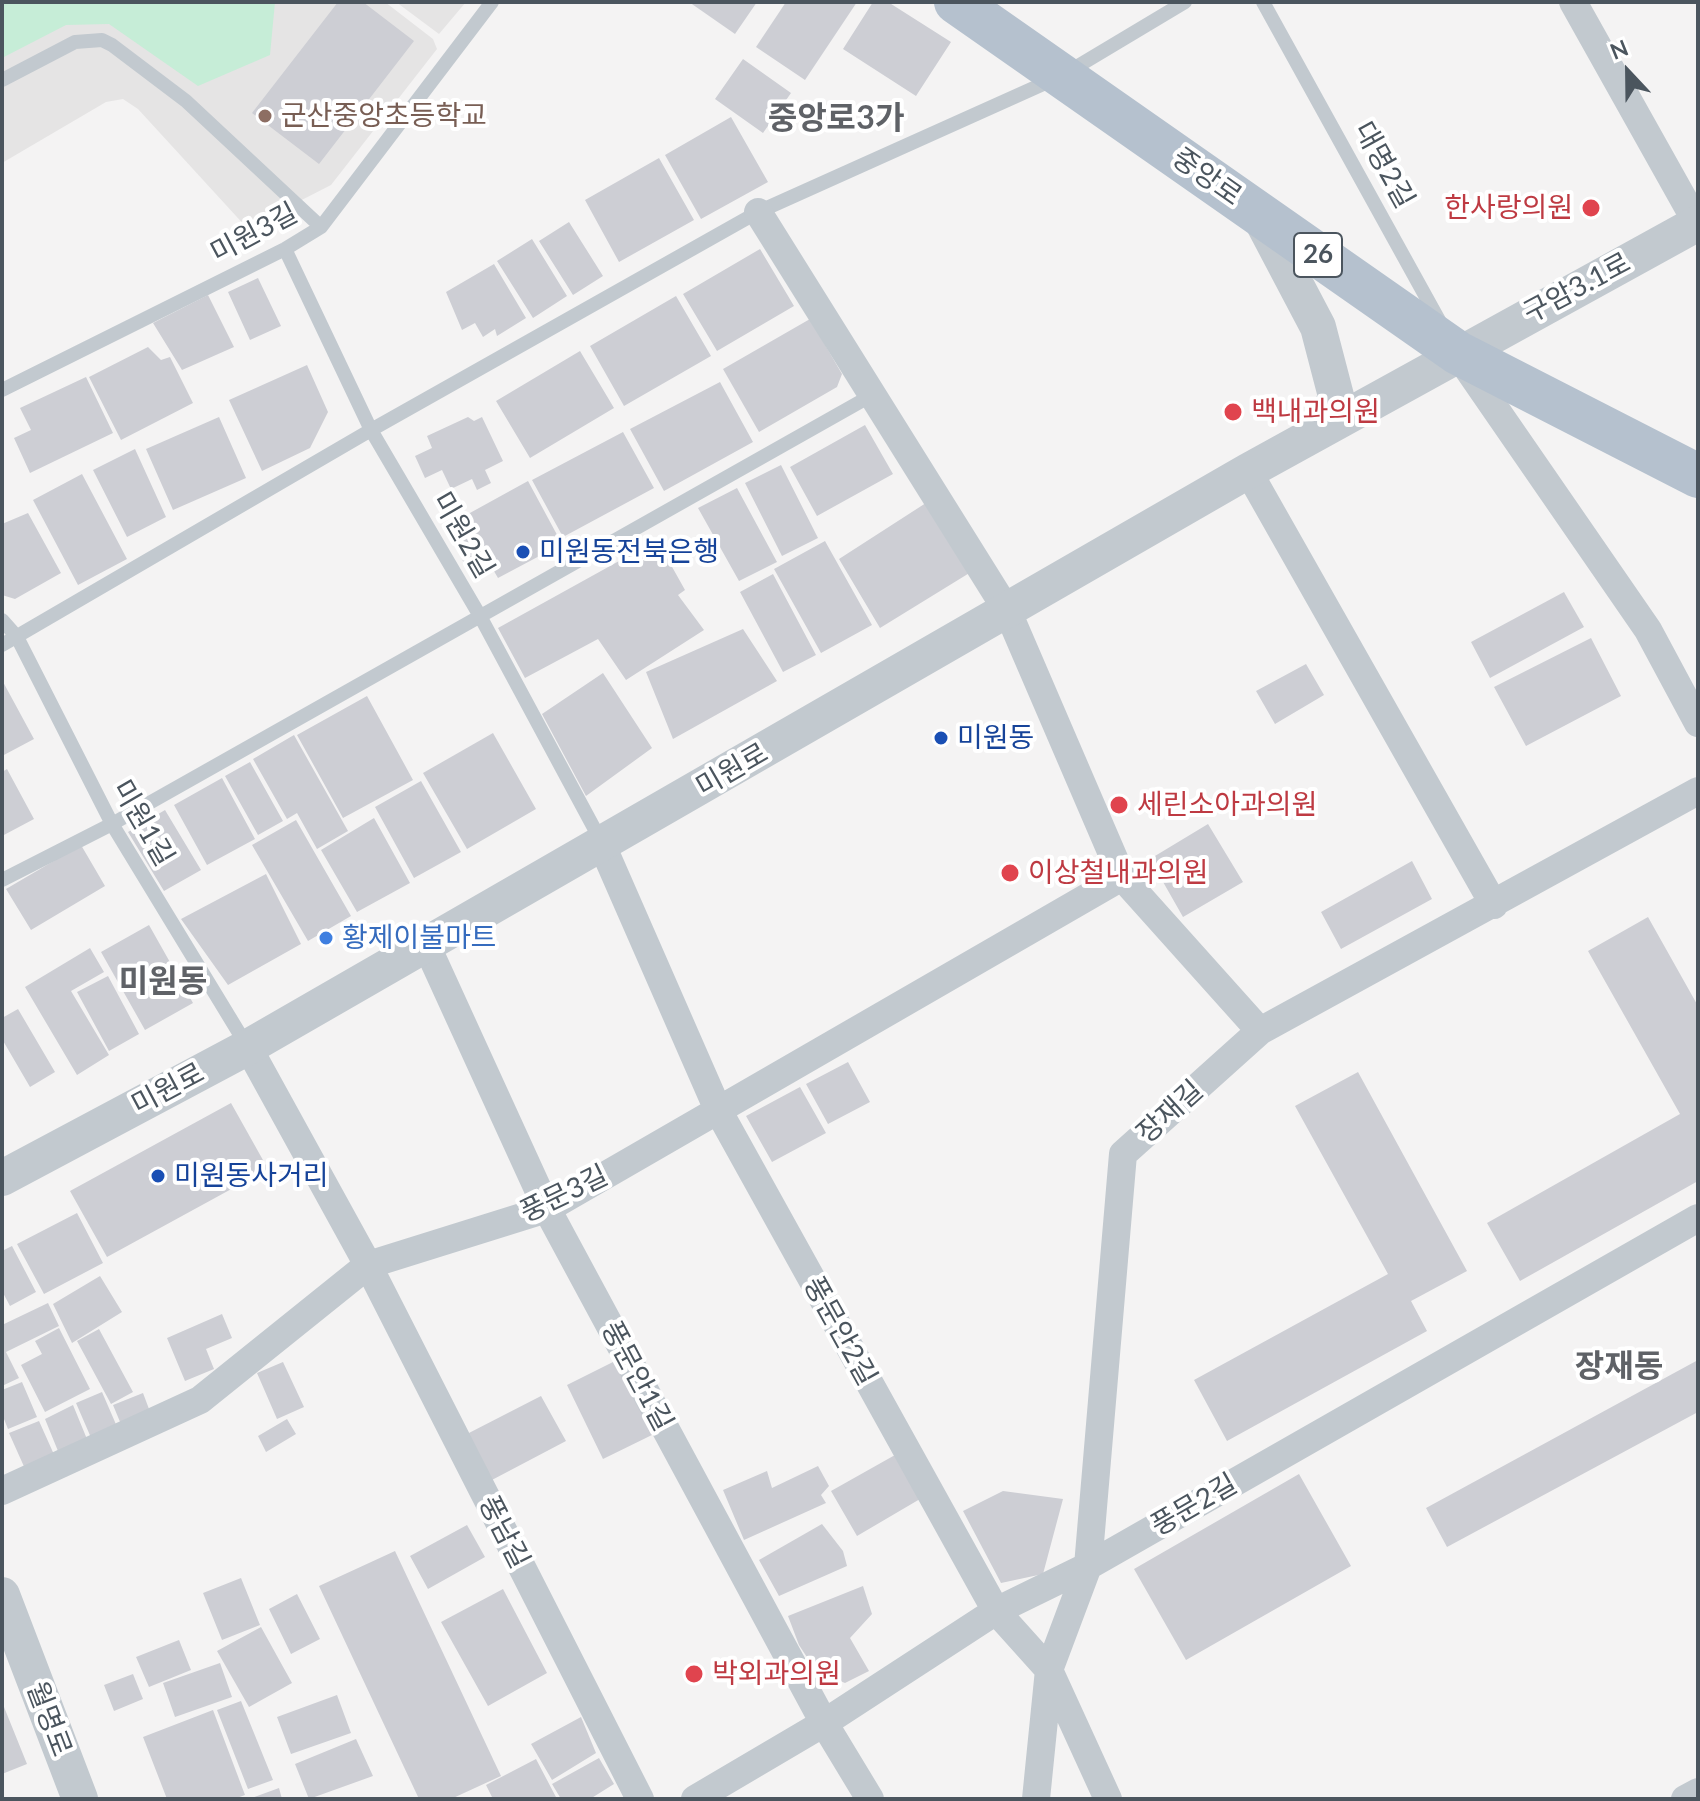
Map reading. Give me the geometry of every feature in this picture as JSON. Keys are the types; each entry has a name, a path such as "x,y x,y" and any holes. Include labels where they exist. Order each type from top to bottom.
{"main road":[{"name":"중앙로","path":"956,2 1458,353 1698,476"}],"street":[{"path":"1573,2 1698,224"},
{"path":"758,212 875,394 1008,612 1122,877 1260,1031"},
{"path":"1257,212 1318,327 1336,396 1323,429"},
{"name":"구암3.1로","path":"1458,353 1698,224"},
{"name":"미원로","path":"2,1178 248,1047 425,942 602,845 1458,353"},
{"name":"중앙로","path":"1458,353 1648,630 1698,723"},
{"path":"1248,471 1494,905"},
{"name":"장재길","path":"1036,1799 1049,1670 1088,1566 1123,1154 1260,1031 1698,791"},
{"name":"풍문안2길","path":"602,845 718,1110 996,1611 1049,1670 1108,1799"},
{"name":"풍문3길","path":"2,1491 200,1400 368,1265 547,1209 1122,877"},
{"name":"풍문안1길","path":"425,942 547,1209 824,1723 870,1799"},
{"name":"풍남길","path":"248,1047 368,1265 640,1799"},
{"name":"풍문2길","path":"695,1799 824,1723 996,1611 1088,1566 1698,1218"},
{"name":"월명로","path":"2,1595 80,1799"},
{"path":"1685,1799 1698,1792"}],"lane":[{"name":"미원3길","path":"2,390 285,249 321,227 492,2"},
{"path":"2,645 371,430 758,212 1063,75 1185,2"},
{"name":"대명2길","path":"1263,2 1458,353"},
{"path":"2,80 75,42 102,40 186,101 321,227"},
{"name":"미원2길","path":"285,249 371,430 480,616 602,845"},
{"path":"2,880 112,824 875,394"},
{"name":"미원1길","path":"2,620 17,637 112,824 248,1047"}],"shaded area":[{"name":"군산중앙초등학교","path":"2,2 385,2 433,39 437,49 331,185 247,228 138,109 123,99 106,102 2,163"},
{"path":"396,2 466,2 439,34"}],"green space":[{"path":"2,2 275,2 270,55 198,86 109,24 66,25 2,58"}],"building":[{"path":"338,2 363,2 414,41 319,164 252,113"},
{"path":"689,2 757,2 735,34"},
{"path":"786,2 857,2 805,80 756,47"},
{"path":"873,2 888,2 951,42 916,96 843,49"},
{"path":"743,59 791,93 763,133 715,99"},
{"path":"731,117 768,182 701,219 665,155"},
{"path":"659,158 694,220 619,262 585,200"},
{"path":"569,222 603,276 573,295 539,241"},
{"path":"532,239 567,296 533,318 497,261"},
{"path":"760,249 794,306 717,351 683,294"},
{"path":"494,264 526,318 497,336 495,329 483,337 475,323 462,330 446,292"},
{"path":"258,278 281,326 250,340 228,292"},
{"path":"208,295 234,347 182,370 153,323"},
{"path":"676,296 711,356 624,406 590,346"},
{"path":"810,319 842,374 837,387 759,432 723,369"},
{"path":"148,347 161,360 170,357 193,403 121,440 89,377"},
{"path":"580,351 614,408 530,458 496,401"},
{"path":"307,365 328,412 310,448 262,471 229,400"},
{"path":"86,377 113,433 30,473 14,438 31,430 20,408"},
{"path":"720,382 753,442 664,491 630,429"},
{"path":"219,417 246,478 173,510 146,449"},
{"path":"468,417 474,421 482,417 503,461 485,470 491,483 477,490 472,479 451,489 442,470 425,478 415,456 432,448 427,436"},
{"path":"865,425 893,474 817,516 790,467"},
{"path":"623,432 654,488 563,537 532,480"},
{"path":"135,449 166,517 127,537 93,470"},
{"path":"781,465 818,538 782,556 745,483"},
{"path":"82,474 127,559 78,585 33,500"},
{"path":"528,481 562,544 498,578 488,561 468,571 449,534 463,527 459,519"},
{"path":"737,488 777,562 739,581 698,508"},
{"path":"929,501 971,572 880,628 839,559"},
{"path":"28,513 61,573 15,599 2,595 2,524"},
{"path":"657,540 685,590 678,595 704,630 626,680 598,639 525,678 498,628"},
{"path":"825,541 872,625 821,653 774,569"},
{"path":"773,574 816,655 783,672 740,592"},
{"path":"1564,592 1584,627 1490,678 1471,642"},
{"path":"743,629 777,681 673,739 646,672"},
{"path":"1591,638 1621,696 1526,746 1494,687"},
{"path":"1306,664 1324,695 1275,724 1256,691"},
{"path":"603,673 652,748 586,796 542,714"},
{"path":"2,680 34,739 2,756"},
{"path":"367,696 413,780 343,818 297,735"},
{"path":"493,733 536,809 467,849 423,773"},
{"path":"294,735 348,831 317,849 297,813 287,819 253,759"},
{"path":"250,762 283,821 258,835 225,776"},
{"path":"7,769 34,819 2,836 2,772"},
{"path":"222,778 255,839 207,865 174,805"},
{"path":"421,781 461,852 414,878 375,807"},
{"path":"165,810 201,870 164,891 128,832"},
{"path":"374,818 410,883 357,912 321,850"},
{"path":"296,820 351,916 308,941 252,845"},
{"path":"1208,824 1243,882 1183,917 1150,859"},
{"path":"81,845 105,886 31,930 6,889"},
{"path":"1412,861 1432,899 1341,949 1321,912"},
{"path":"266,874 301,944 228,985 181,919"},
{"path":"1648,917 1698,1006 1698,1181 1520,1281 1487,1223 1680,1114 1588,951"},
{"path":"149,925 193,1003 145,1030 101,952"},
{"path":"90,948 104,972 71,991 109,1055 77,1075 25,987"},
{"path":"108,976 139,1034 109,1051 77,992"},
{"path":"18,1009 55,1072 30,1087 2,1039 2,1018"},
{"path":"848,1062 870,1102 828,1124 806,1084"},
{"path":"1358,1072 1467,1271 1411,1301 1427,1331 1227,1441 1194,1380 1388,1274 1295,1106"},
{"path":"800,1087 826,1133 772,1162 746,1116"},
{"path":"231,1103 268,1169 107,1257 70,1191"},
{"path":"77,1213 103,1263 44,1294 17,1244"},
{"path":"12,1246 36,1292 10,1306 2,1291 2,1251"},
{"path":"100,1276 122,1312 72,1343 53,1304"},
{"path":"48,1303 59,1326 6,1352 19,1378 2,1386 2,1325"},
{"path":"222,1314 232,1338 206,1349 214,1369 185,1381 167,1338"},
{"path":"59,1328 90,1389 45,1412 21,1365 42,1354 35,1341"},
{"path":"99,1329 133,1392 111,1404 77,1341"},
{"path":"617,1360 654,1434 603,1459 567,1385"},
{"path":"1698,1360 1698,1412 1447,1547 1426,1508"},
{"path":"283,1362 304,1407 277,1419 257,1373"},
{"path":"22,1382 37,1417 8,1429 2,1414 2,1390"},
{"path":"102,1392 118,1429 92,1440 76,1403"},
{"path":"143,1393 152,1417 123,1429 113,1405"},
{"path":"541,1396 566,1441 490,1481 465,1435"},
{"path":"73,1405 89,1444 60,1456 45,1419"},
{"path":"287,1419 296,1434 266,1452 258,1436"},
{"path":"39,1421 56,1459 26,1471 9,1433"},
{"path":"895,1455 920,1499 857,1536 831,1491"},
{"path":"818,1466 829,1486 821,1495 826,1503 744,1540 723,1490 767,1471 772,1488"},
{"path":"1299,1474 1351,1566 1186,1660 1134,1569"},
{"path":"1003,1491 1063,1499 1043,1574 1001,1583 963,1511"},
{"path":"822,1524 843,1551 847,1566 779,1596 759,1560"},
{"path":"467,1525 485,1557 428,1589 410,1556"},
{"path":"395,1551 501,1776 451,1799 419,1799 319,1586"},
{"path":"241,1578 260,1625 222,1640 203,1593"},
{"path":"863,1586 872,1614 850,1638 869,1671 845,1683 816,1671 799,1645 788,1616"},
{"path":"503,1589 547,1673 488,1706 441,1622"},
{"path":"297,1594 320,1639 291,1654 269,1609"},
{"path":"261,1627 292,1683 249,1707 217,1651"},
{"path":"179,1640 191,1670 149,1687 136,1657"},
{"path":"220,1663 232,1697 175,1717 163,1683"},
{"path":"133,1674 143,1699 114,1711 104,1685"},
{"path":"337,1695 351,1733 291,1754 277,1717"},
{"path":"241,1701 273,1780 248,1789 217,1710"},
{"path":"2,1702 27,1764 2,1774"},
{"path":"213,1710 245,1795 234,1799 167,1799 143,1737"},
{"path":"581,1717 596,1753 552,1780 531,1744"},
{"path":"356,1739 373,1776 309,1799 295,1764"},
{"path":"599,1758 614,1784 590,1799 561,1799 552,1784"},
{"path":"536,1759 557,1799 493,1799 486,1785"},
{"path":"279,1788 282,1799 249,1799"}],"place":[{"name":"군산중앙초등학교","path":"265,116"},
{"name":"한사랑의원","path":"1591,208"},
{"name":"백내과의원","path":"1233,412"},
{"name":"미원동전북은행","path":"523,552"},
{"name":"미원동","path":"941,738"},
{"name":"세린소아과의원","path":"1119,805"},
{"name":"이상철내과의원","path":"1010,873"},
{"name":"황제이불마트","path":"326,938"},
{"name":"미원동사거리","path":"158,1176"},
{"name":"박외과의원","path":"694,1674"}],"district":[{"name":"중앙로3가","path":"836,119"},
{"name":"미원동","path":"163,982"},
{"name":"장재동","path":"1619,1367"}]}
